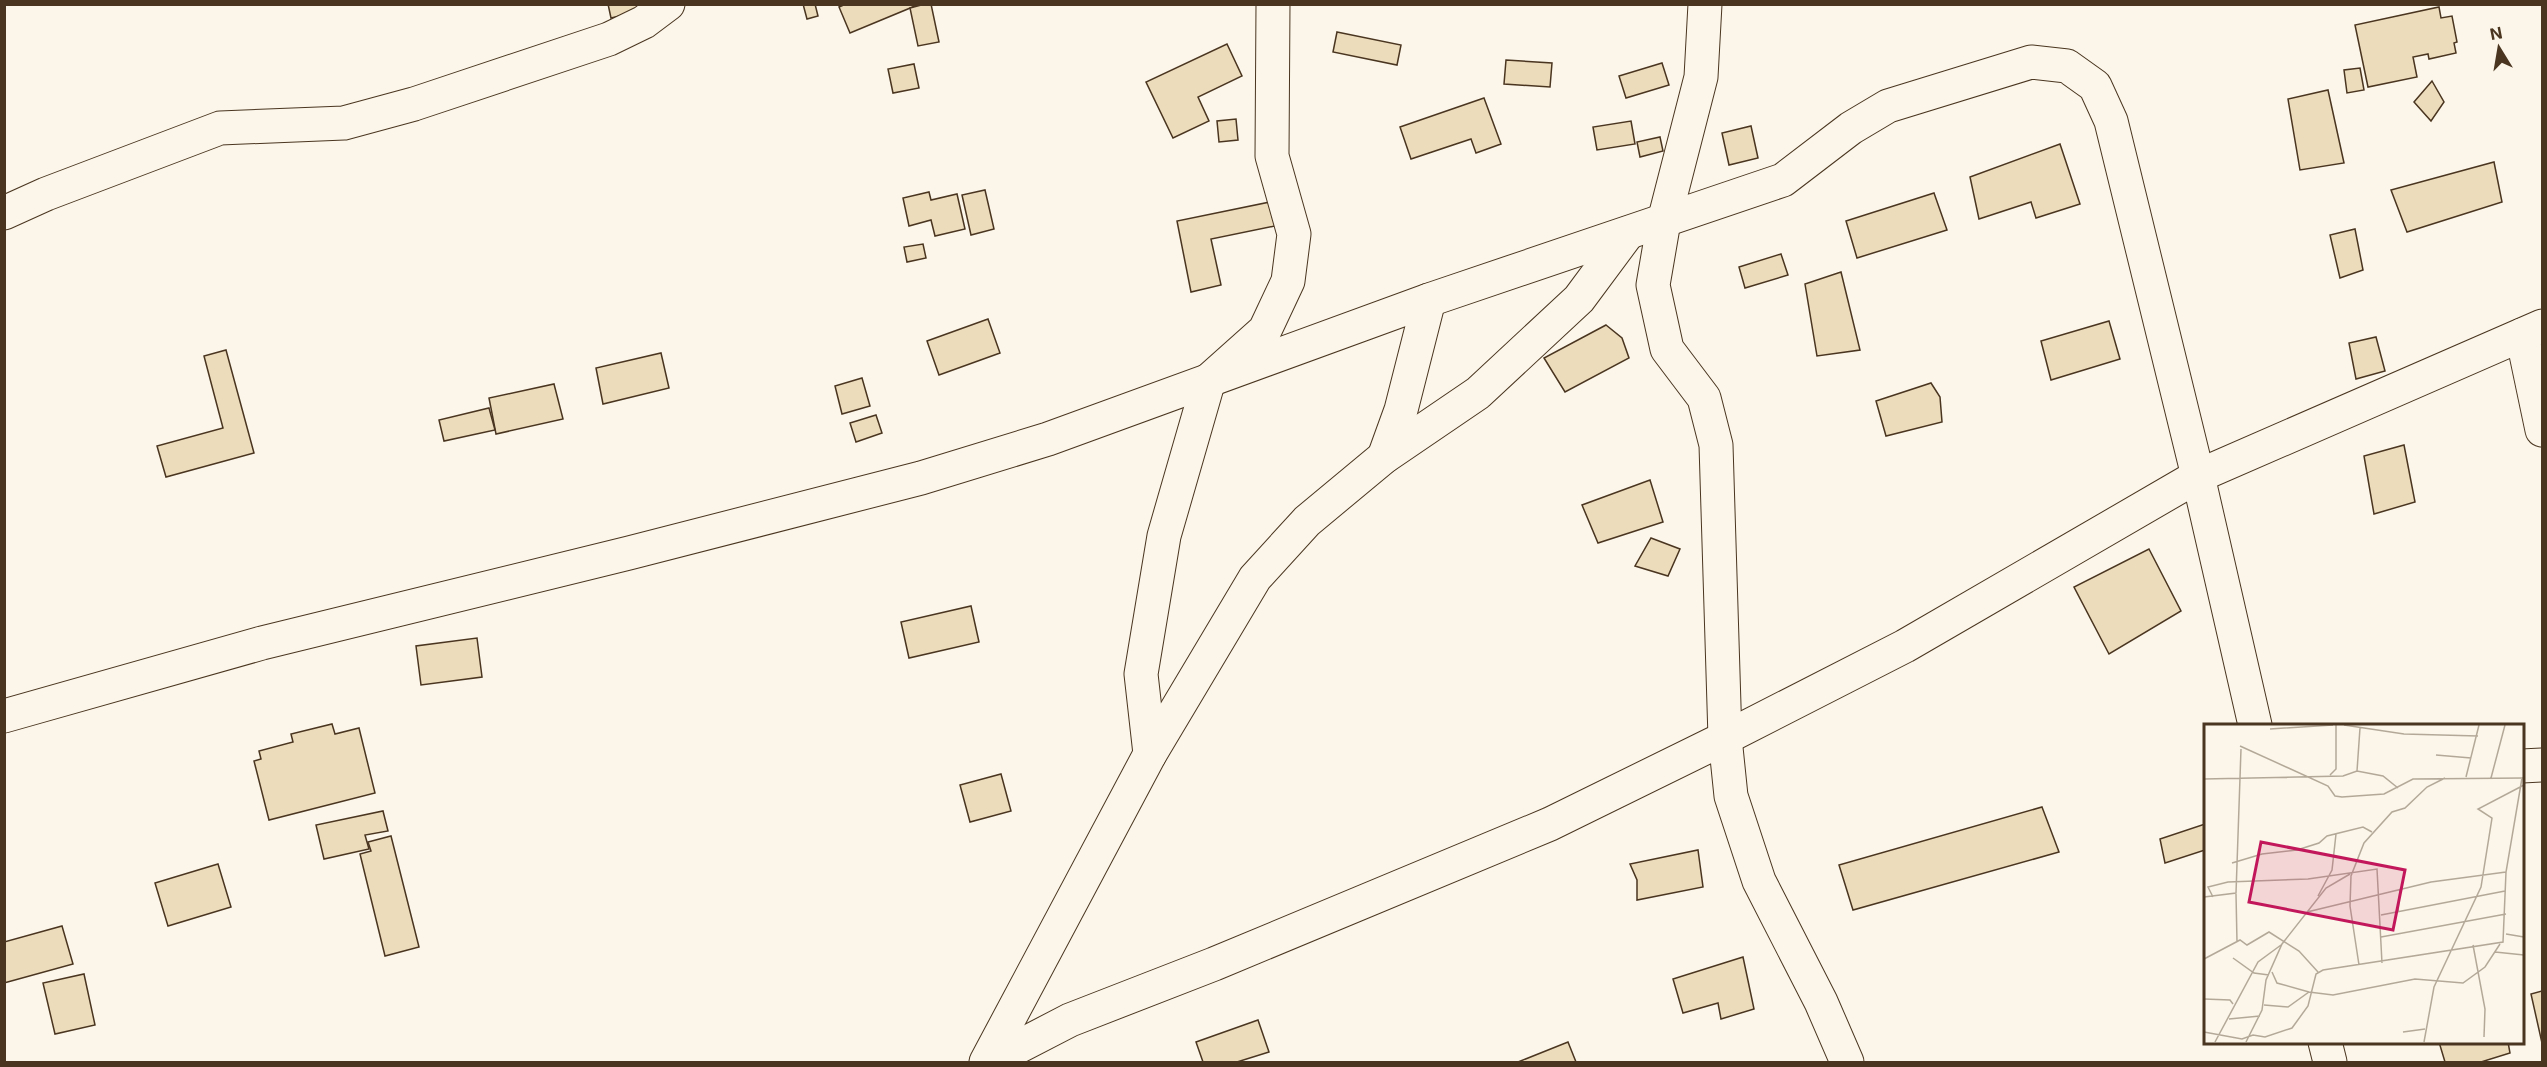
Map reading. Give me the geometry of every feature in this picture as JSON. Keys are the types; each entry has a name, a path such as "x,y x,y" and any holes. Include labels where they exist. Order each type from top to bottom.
{"street":[{"path":"4,213 46,194 220,128 344,123 414,104 609,39 644,22 668,4"},
{"path":"1150,754 1141,675 1164,536 1209,380 1265,330 1288,281 1294,234 1272,156 1273,4"},
{"path":"1705,4 1701,77 1664,221 1653,285 1667,348 1704,398 1716,445 1725,738 1731,796 1759,881 1821,1002 1848,1062"},
{"path":"4,716 262,643 618,556 921,478 1059,435 1429,300 1783,180 1851,128 1888,106 2031,62 2067,66 2095,86 2111,121 2198,476 2255,724"},
{"path":"988,1062 1150,754 1255,578 1307,521 1384,457 1478,393 1579,299 1628,233"},
{"path":"1384,457 1401,410 1429,300"},
{"path":"988,1062 1070,1020 1214,964 1550,824 1905,646 2198,476 2532,330 2542,430"},
{"path":"2523,766 2542,765"},
{"path":"2325,1043 2330,1062"}],"building":[{"path":"608,4 644,4 646,10 611,18"},
{"path":"803,4 815,4 818,16 807,19"},
{"path":"846,4 914,4 915,6 850,33 839,7"},
{"path":"931,4 939,42 918,46 910,8"},
{"path":"2439,7 2441,18 2452,16 2457,42 2454,43 2456,53 2429,59 2428,54 2413,57 2417,77 2368,87 2355,25"},
{"path":"1337,32 1401,45 1397,65 1333,52"},
{"path":"1227,44 1242,76 1198,97 1209,121 1173,138 1146,82"},
{"path":"1506,60 1552,63 1550,87 1504,84"},
{"path":"1662,63 1669,85 1626,98 1619,76"},
{"path":"914,64 919,88 893,93 888,69"},
{"path":"2360,68 2364,90 2347,93 2344,70"},
{"path":"2432,81 2444,102 2431,121 2414,102"},
{"path":"2328,90 2344,163 2300,170 2288,99"},
{"path":"1484,98 1501,144 1476,153 1471,139 1411,159 1400,127"},
{"path":"1236,119 1238,140 1219,142 1217,121"},
{"path":"1631,121 1635,144 1597,150 1593,127"},
{"path":"1751,126 1758,158 1729,165 1722,133"},
{"path":"1660,137 1663,151 1640,157 1637,142"},
{"path":"2060,144 2080,204 2036,218 2031,202 1979,219 1970,177"},
{"path":"2494,162 2502,202 2407,232 2391,190"},
{"path":"985,190 994,229 971,235 962,195"},
{"path":"929,192 931,200 957,194 965,229 935,236 931,220 909,226 903,198"},
{"path":"1934,193 1947,230 1857,258 1846,221"},
{"path":"1270,202 1275,226 1211,239 1221,285 1191,292 1177,221"},
{"path":"2355,229 2363,270 2340,278 2330,235"},
{"path":"923,244 926,258 907,262 904,247"},
{"path":"1781,254 1788,275 1745,288 1739,267"},
{"path":"1841,272 1860,350 1817,356 1805,284"},
{"path":"988,319 1000,353 939,375 927,341"},
{"path":"2109,321 2120,359 2051,380 2041,341"},
{"path":"1606,325 1622,338 1629,358 1565,392 1544,358"},
{"path":"2376,337 2385,371 2356,379 2349,343"},
{"path":"226,350 254,453 166,477 157,446 223,428 204,356"},
{"path":"661,353 669,388 603,404 596,368"},
{"path":"862,378 870,406 842,414 835,386"},
{"path":"1931,383 1940,397 1942,422 1886,436 1876,401"},
{"path":"554,384 563,419 496,434 489,398"},
{"path":"489,408 495,430 444,441 439,420"},
{"path":"876,415 882,433 856,442 850,423"},
{"path":"2404,445 2415,502 2374,514 2364,456"},
{"path":"1650,480 1663,522 1598,543 1582,505"},
{"path":"1651,538 1680,549 1668,576 1635,566"},
{"path":"2149,549 2181,611 2109,654 2074,587"},
{"path":"971,606 979,642 909,658 901,622"},
{"path":"477,638 482,677 421,685 416,646"},
{"path":"332,724 335,734 359,728 375,793 269,820 254,761 261,759 259,751 293,742 291,734"},
{"path":"1001,774 1011,811 970,822 960,785"},
{"path":"2042,807 2059,852 1853,910 1839,865"},
{"path":"383,811 388,831 365,835 369,849 324,859 316,825"},
{"path":"2204,824 2204,850 2165,863 2160,839"},
{"path":"391,836 419,947 385,956 360,854 371,851 368,842"},
{"path":"1698,850 1703,887 1637,900 1637,880 1630,864"},
{"path":"218,864 231,907 168,926 155,883"},
{"path":"62,926 73,964 4,983 4,942"},
{"path":"1743,957 1754,1009 1721,1019 1718,1003 1683,1013 1673,979"},
{"path":"84,974 95,1025 55,1034 43,983"},
{"path":"2542,991 2542,1043 2531,994"},
{"path":"1258,1020 1269,1052 1237,1062 1203,1062 1196,1042"},
{"path":"1568,1042 1576,1062 1518,1062"},
{"path":"2439,1043 2508,1043 2510,1053 2481,1062 2445,1062"}]}
